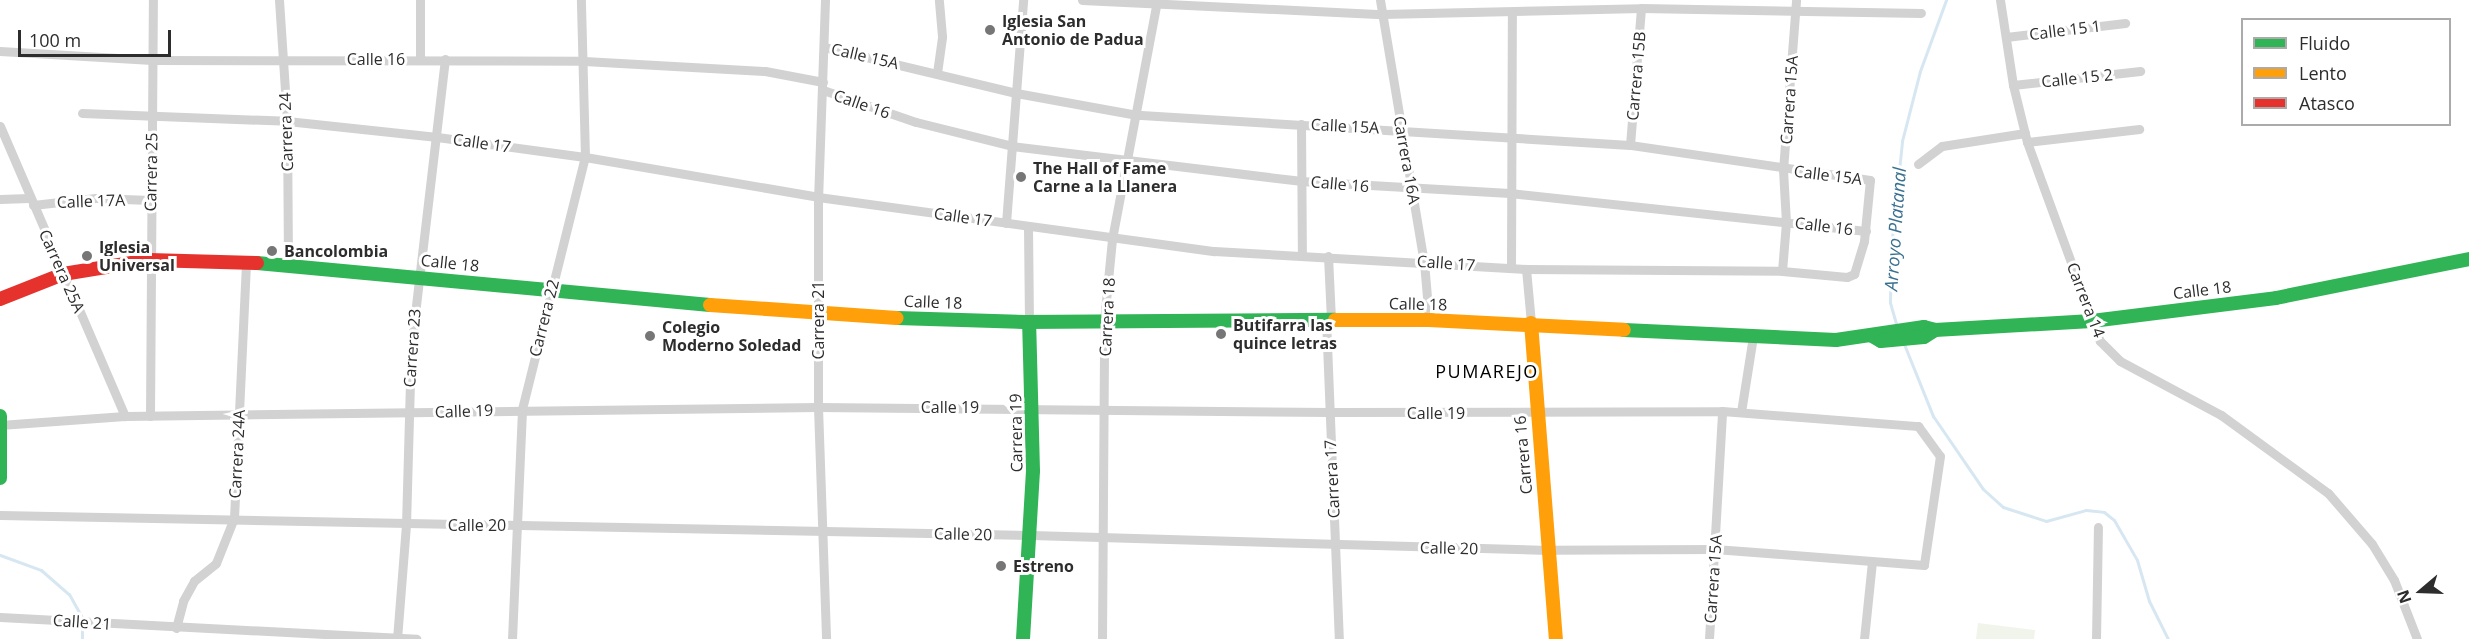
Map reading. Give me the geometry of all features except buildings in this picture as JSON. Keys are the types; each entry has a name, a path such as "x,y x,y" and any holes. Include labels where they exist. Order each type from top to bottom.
{"main road":[{"name":"Calle 18","path":"0,299 63,274 149,260 246,262 288,264 818,315 1029,322 1429,320 1531,323 1836,340 1935,330 2092,321 2276,298 2469,259"},
{"name":"Carrera 19","path":"1023,639 1031,535 1032,408 1029,322"},
{"name":"Carrera 16","path":"1531,323 1536,413 1556,639"},
{"path":"0,416 0,478"}],"street":[{"name":"Carrera 25","path":"150,416 149,260 153,0"},
{"name":"Carrera 24","path":"279,0 286,121 288,264"},
{"path":"420,0 420,59"},
{"name":"Carrera 22","path":"512,639 522,409 585,157 581,0"},
{"name":"Carrera 21","path":"825,0 818,197 818,406 826,639"},
{"path":"937,73 942,36 939,0"},
{"path":"1006,223 1023,0"},
{"path":"1082,0 1382,14 1512,13 1523,5 1641,8 1796,5 1921,13"},
{"name":"Carrera 16A","path":"1380,0 1424,262 1429,320"},
{"name":"Carrera 14","path":"2000,0 2013,85 2026,137 2092,321 2112,355 2221,415 2328,493 2372,544 2394,580 2417,639"},
{"name":"Carrera 18","path":"1102,639 1104,321 1112,239 1157,2"},
{"name":"Carrera 15A","path":"1782,271 1786,222 1783,170 1796,5"},
{"name":"Carrera 15B","path":"1630,145 1641,8"},
{"path":"1511,267 1512,13"},
{"name":"Calle 15 1","path":"2006,37 2125,23"},
{"name":"Calle 15A","path":"824,47 1016,93 1137,115 1401,129 1630,145 1783,170 1870,180 1866,231"},
{"name":"Calle 16","path":"0,51 152,60 584,61 765,71 823,86 916,122 1012,146 1300,181 1412,190 1510,193 1866,231"},
{"name":"Carrera 23","path":"397,638 406,525 409,412 417,276 437,137 445,59"},
{"name":"Calle 15 2","path":"2013,85 2140,71"},
{"name":"Calle 17","path":"82,113 286,121 437,137 585,157 818,197 1112,239 1214,251 1526,269 1782,271 1847,277 1854,274 1866,231"},
{"path":"1301,124 1302,255"},
{"name":"Carrera 25A","path":"0,126 125,416"},
{"path":"1918,164 1942,146 2139,129"},
{"name":"Calle 17A","path":"0,199 150,200"},
{"name":"Carrera 19","path":"1028,227 1029,322"},
{"name":"Carrera 17","path":"1328,256 1329,412 1339,639"},
{"name":"Carrera 24A","path":"176,628 183,601 194,581 216,563 234,518 246,262"},
{"name":"Carrera 16","path":"1526,269 1531,323"},
{"path":"1741,412 1753,336"},
{"name":"Calle 19","path":"0,425 125,416 818,406 1329,412 1741,412 1918,426 1931,439 1940,456 1925,564"},
{"name":"Carrera 15A","path":"1709,639 1722,411"},
{"name":"Calle 20","path":"0,515 234,518 406,525 1031,535 1548,550 1715,549 1925,564"},
{"path":"2096,639 2098,527"},
{"path":"1864,639 1872,562"},
{"name":"Calle 21","path":"0,617 416,639"}],"shaded area":[{"path":"1978,623 2035,630 2034,639 1976,639"}],"waterway":[{"name":"Arroyo Platanal","path":"1897,327 1890,302 1891,248 1902,141 1920,71 1946,0"},
{"name":"Arroyo Platanal","path":"1904,344 1933,416 1983,489 2003,507 2046,521 2086,510 2104,512 2114,520 2137,560 2149,601 2168,639"},
{"path":"0,555 41,570 69,594 82,617 82,639"}],"traffic: fast":[{"path":"1624,330 1836,340 1924,327 1935,330 2092,321 2276,298 2469,259"},
{"path":"257,263 710,305"},
{"path":"897,318 1024,322 1335,320"},
{"path":"1023,639 1033,471 1029,322"},
{"path":"1872,336 1881,341 1924,337 1935,330"},
{"path":"0,416 0,478"}],"traffic: slow":[{"path":"710,305 897,318"},
{"path":"1335,320 1429,320 1624,330"},
{"path":"1531,323 1556,639"}],"traffic: jam":[{"path":"0,299 63,274 149,260 257,263"}],"place":[{"name":"Iglesia San Antonio de Padua","path":"990,30"},
{"name":"The Hall of Fame Carne a la Llanera","path":"1021,177"},
{"name":"Bancolombia","path":"272,251"},
{"name":"Iglesia Universal","path":"87,256"},
{"name":"Butifarra las quince letras","path":"1221,334"},
{"name":"Colegio Moderno Soledad","path":"650,336"},
{"name":"Estreno","path":"1001,566"}],"district":[{"name":"PUMAREJO","path":"1487,371"}]}
